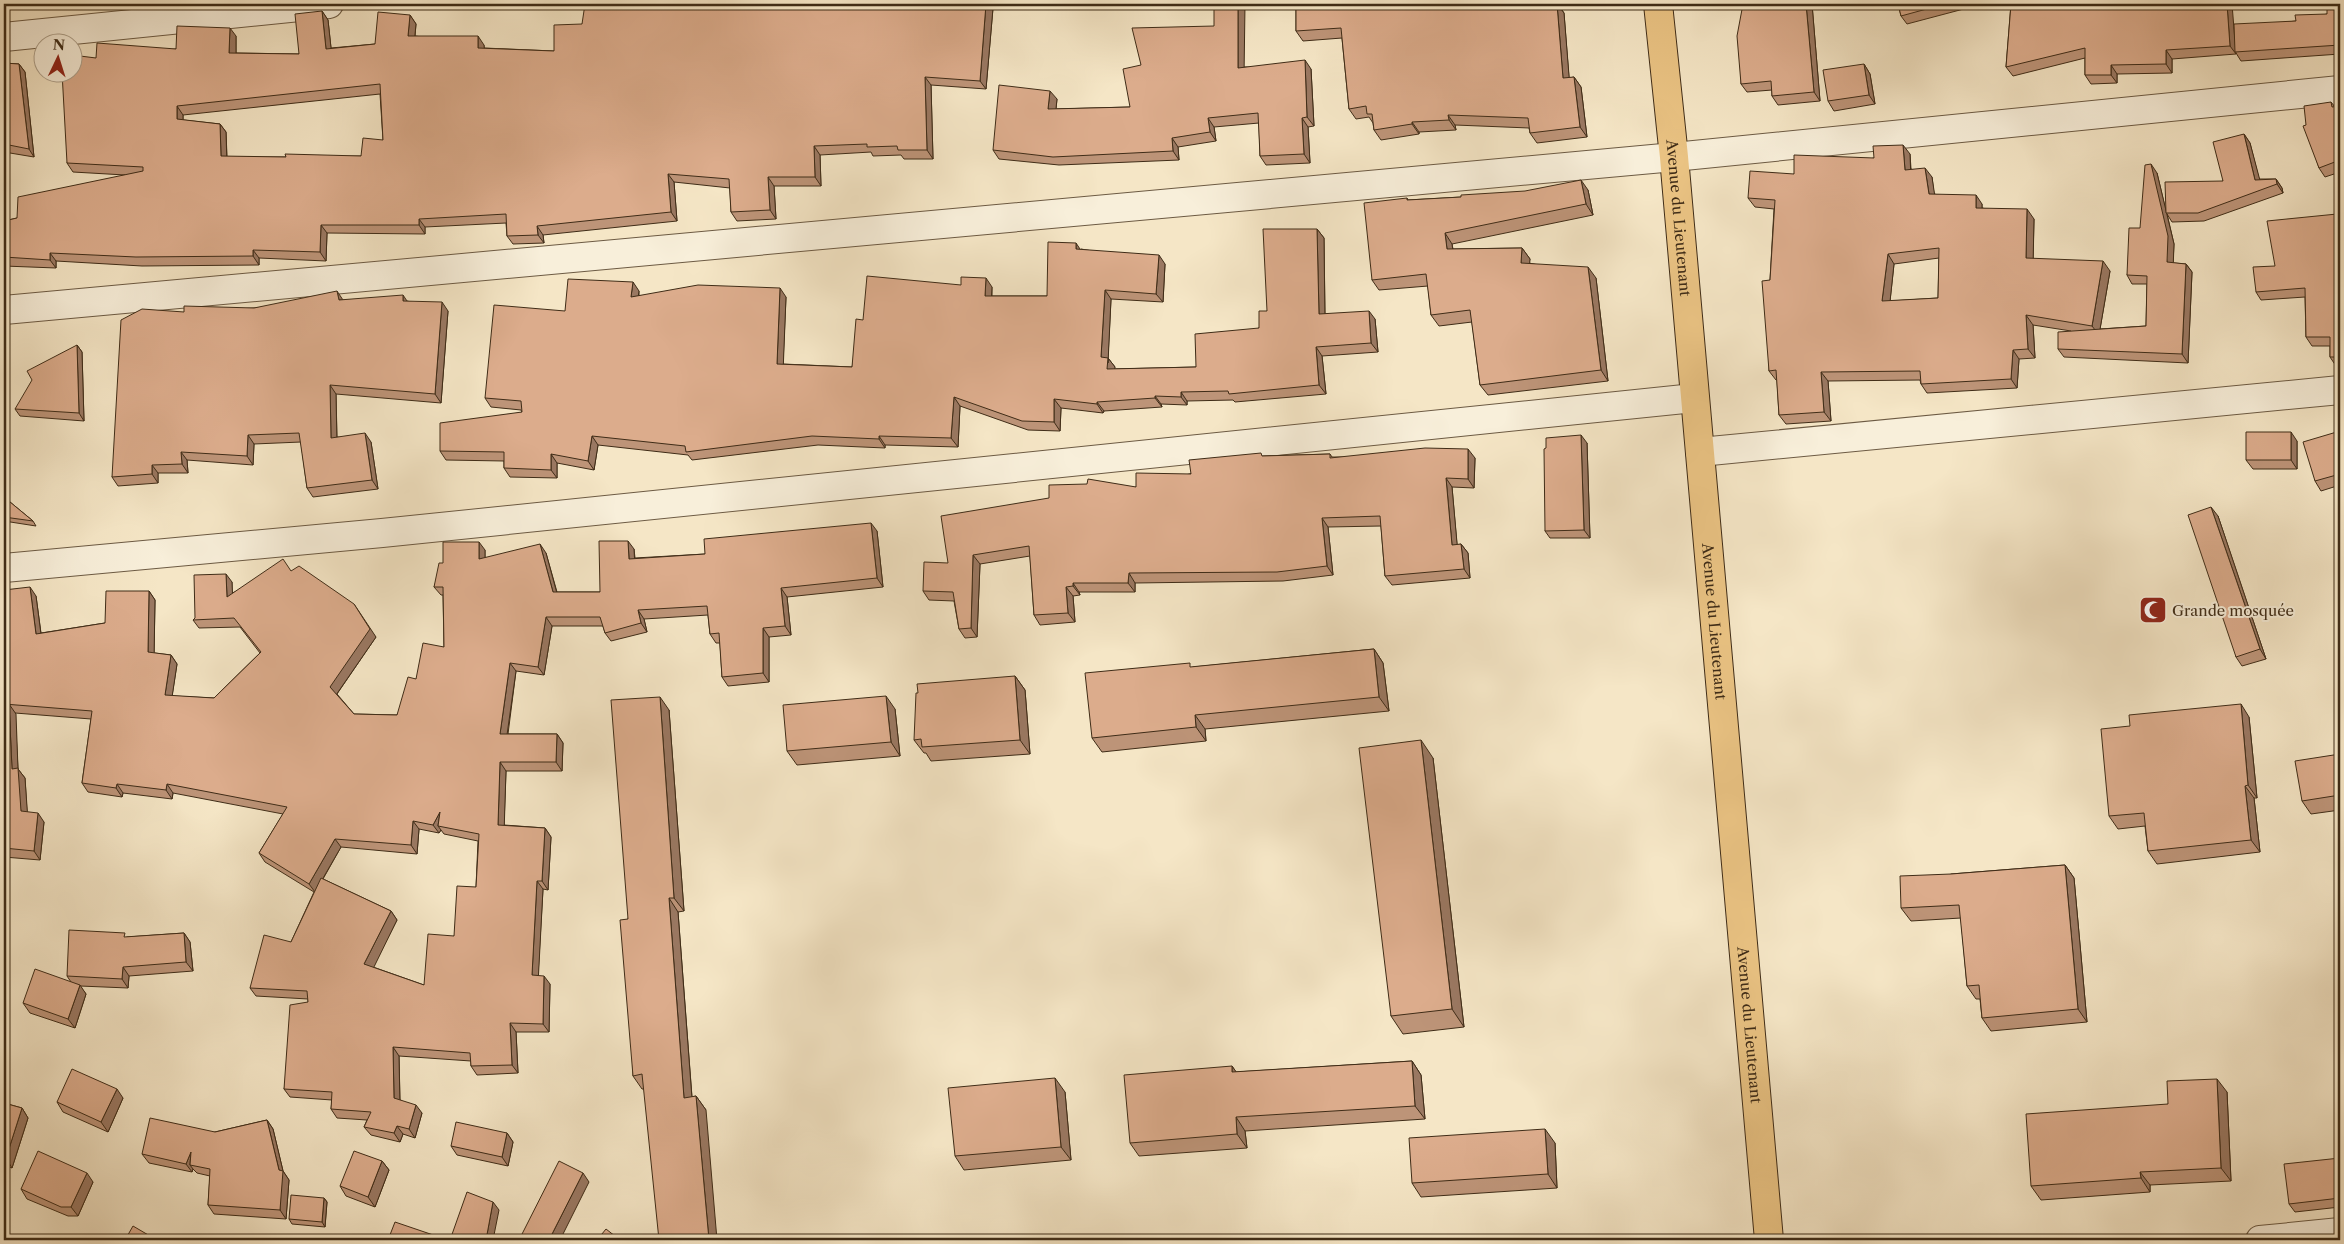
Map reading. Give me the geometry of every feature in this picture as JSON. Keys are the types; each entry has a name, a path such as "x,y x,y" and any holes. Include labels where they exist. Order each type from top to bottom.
{"main road":[{"name":"Avenue du Lieutenant","path":"1658,4 1674,157 1770,1240"}],"street":[{"path":"4,37 329,4"},
{"path":"4,310 1674,157 2340,90"},
{"path":"1700,452 2340,390"},
{"path":"4,568 421,529 1694,398"},
{"path":"2260,1240 2340,1232"}],"building":[{"path":"585,4 986,4 980,81 925,77 927,150 898,150 897,146 867,147 867,144 814,146 815,177 768,177 770,210 731,212 729,179 668,174 671,212 537,226 538,235 507,236 506,214 419,219 419,225 321,225 320,252 253,250 253,256 136,257 50,253 50,260 4,257 4,221 17,218 18,197 143,171 143,167 67,163 63,82 82,82 82,56 96,58 97,43 176,49 177,26 230,28 229,53 299,54 295,14 322,11 326,49 375,44 378,12 410,15 408,36 478,36 478,48 554,51 554,25 582,24","holes":["380,84 383,140 363,138 361,156 285,154 286,157 221,156 220,124 177,119 177,106"]},
{"path":"1214,4 1238,4 1238,68 1305,60 1307,117 1302,118 1304,154 1260,156 1258,113 1208,118 1210,132 1172,138 1173,151 1053,157 993,150 999,85 1050,91 1048,109 1130,107 1123,69 1141,65 1132,28 1214,26"},
{"path":"1296,4 1557,4 1563,78 1574,77 1580,127 1530,133 1528,118 1448,115 1449,120 1412,122 1412,124 1374,130 1372,114 1367,114 1366,106 1349,109 1341,28 1296,31"},
{"path":"1743,4 1806,4 1814,92 1772,96 1771,81 1741,84 1737,36"},
{"path":"1898,4 1945,4 1901,16"},
{"path":"2011,4 2227,4 2230,46 2166,50 2166,64 2111,65 2111,75 2085,75 2085,48 2006,67"},
{"path":"2327,4 2340,4 2340,45 2235,52 2234,24 2296,21 2295,15 2327,14"},
{"path":"4,63 19,64 29,149 4,144"},
{"path":"1864,64 1869,95 1828,101 1823,70"},
{"path":"2331,102 2332,107 2340,106 2340,160 2319,168 2303,126 2306,125 2304,106"},
{"path":"2244,134 2255,180 2276,179 2277,184 2198,213 2166,213 2165,182 2223,181 2213,142"},
{"path":"1903,145 1905,170 1925,168 1929,194 1976,195 1976,208 2027,209 2026,258 2103,261 2092,326 2026,315 2028,349 2013,350 2011,379 1921,384 1920,371 1821,372 1824,412 1779,415 1776,370 1769,371 1762,281 1770,280 1775,200 1748,198 1750,171 1794,174 1794,155 1874,158 1873,146","holes":["1939,248 1938,298 1882,301 1888,254"]},
{"path":"2151,164 2168,236 2167,262 2186,264 2182,354 2058,349 2058,332 2146,326 2147,276 2127,275 2129,228 2140,228 2145,165"},
{"path":"1581,180 1586,204 1445,233 1447,249 1522,248 1521,263 1588,267 1601,370 1480,385 1470,310 1431,315 1426,274 1372,280 1364,203 1407,198 1407,200 1461,197 1461,195 1525,191"},
{"path":"2337,214 2340,245 2340,357 2330,357 2330,337 2306,337 2305,288 2256,292 2253,267 2275,266 2267,221"},
{"path":"1263,229 1317,229 1319,314 1369,311 1371,343 1316,347 1319,385 1229,394 1228,391 1181,392 1181,397 1155,396 1155,398 1097,402 1097,404 1054,399 1054,422 1022,421 954,397 951,438 879,436 879,439 812,436 686,452 685,446 592,436 588,461 551,454 551,470 504,468 504,452 440,451 440,423 522,412 521,401 485,398 494,305 565,311 568,279 633,282 631,297 698,285 780,288 777,364 852,367 856,319 863,320 867,276 961,285 961,277 986,278 985,296 1047,296 1048,242 1076,243 1076,249 1159,255 1156,294 1105,290 1101,357 1108,358 1107,369 1196,367 1195,334 1259,328 1259,311 1267,311"},
{"path":"337,291 339,300 403,295 403,301 442,302 435,394 330,385 331,438 365,433 372,480 307,488 299,433 248,435 247,456 181,452 182,464 152,465 152,474 112,477 121,320 142,309 184,312 184,306 254,308"},
{"path":"77,345 79,413 15,409 32,380 27,371"},
{"path":"2340,431 2340,474 2315,481 2303,442"},
{"path":"2246,432 2291,432 2291,460 2246,460"},
{"path":"1581,435 1584,530 1545,531 1544,449 1546,448 1546,438"},
{"path":"1425,448 1468,449 1468,479 1446,478 1452,545 1461,544 1464,569 1385,576 1380,516 1322,518 1327,566 1277,572 1129,573 1128,583 1073,583 1073,586 1066,587 1068,613 1034,615 1029,546 973,555 971,628 959,629 953,592 923,591 924,562 948,563 941,516 1049,498 1049,485 1087,484 1088,479 1136,487 1136,473 1191,474 1189,460 1261,453 1262,456 1330,454 1330,458"},
{"path":"4,497 33,521 4,517"},
{"path":"2211,507 2260,649 2236,657 2188,515"},
{"path":"871,523 877,578 781,588 785,626 763,628 763,673 722,677 719,633 710,634 707,606 638,610 641,623 605,633 600,617 546,617 538,667 510,663 500,734 557,734 556,762 500,762 498,825 545,828 542,881 537,881 532,975 544,976 543,1024 510,1023 512,1065 471,1066 470,1053 393,1047 394,1098 416,1105 409,1129 397,1126 394,1133 364,1127 371,1112 331,1109 332,1092 284,1089 290,1005 308,1002 307,991 250,988 264,935 291,942 321,878 391,911 364,964 424,985 428,934 454,936 457,886 476,887 479,834 438,826 440,812 433,825 413,821 411,845 335,839 309,884 259,853 287,807 167,784 166,790 117,784 116,788 82,783 92,711 4,704 4,590 30,587 36,634 105,623 106,591 149,591 148,652 171,655 165,695 214,698 261,652 234,618 193,620 195,618 194,575 226,574 227,597 283,559 291,571 299,566 354,604 370,629 330,687 354,714 397,715 408,677 416,679 423,643 444,647 443,587 434,587 439,563 443,563 443,542 479,542 479,559 540,544 553,592 600,592 599,541 628,541 629,559 705,554 704,539"},
{"path":"1374,649 1379,697 1195,715 1196,727 1092,738 1085,673 1190,663 1190,667"},
{"path":"1015,676 1020,740 922,747 921,739 914,740 917,684"},
{"path":"886,696 891,742 787,751 783,705"},
{"path":"660,697 674,898 669,898 684,1098 696,1096 709,1240 659,1240 642,1074 633,1076 620,920 628,919 611,700"},
{"path":"9,704 12,769 18,768 21,811 38,813 34,851 4,848 4,705"},
{"path":"2241,704 2248,785 2245,786 2251,840 2148,851 2144,813 2109,816 2101,729 2130,726 2129,715"},
{"path":"1421,740 1452,1009 1391,1016 1359,748"},
{"path":"2340,754 2340,795 2302,801 2295,761"},
{"path":"2065,865 2078,1009 1982,1018 1979,985 1967,986 1959,905 1901,908 1900,876"},
{"path":"69,930 125,933 124,937 184,933 186,962 123,967 122,979 67,976"},
{"path":"35,969 80,985 68,1019 23,1003"},
{"path":"1412,1061 1415,1106 1236,1117 1237,1134 1130,1143 1124,1075 1232,1066 1232,1072"},
{"path":"72,1069 117,1089 101,1122 57,1102"},
{"path":"1055,1078 1061,1147 955,1156 948,1088"},
{"path":"2217,1079 2221,1168 2140,1172 2141,1178 2031,1186 2026,1114 2168,1104 2167,1081"},
{"path":"4,1103 22,1108 6,1158 4,1158"},
{"path":"150,1118 215,1132 267,1120 279,1170 283,1171 280,1210 208,1205 210,1169 190,1165 191,1152 186,1164 142,1154"},
{"path":"456,1122 507,1133 502,1157 451,1146"},
{"path":"1545,1129 1548,1174 1412,1183 1409,1138"},
{"path":"38,1151 87,1173 71,1207 61,1207 21,1189"},
{"path":"354,1151 382,1161 368,1197 340,1186"},
{"path":"2340,1158 2340,1198 2289,1204 2284,1164"},
{"path":"559,1161 583,1173 549,1240 519,1240"},
{"path":"467,1192 493,1202 486,1240 450,1240"},
{"path":"291,1195 324,1198 322,1222 289,1219"},
{"path":"395,1222 448,1240 388,1240"},
{"path":"133,1226 150,1236 148,1240 125,1240"},
{"path":"606,1229 620,1240 597,1240"}],"place":[{"name":"Grande mosquée","path":"2153,610"}]}
